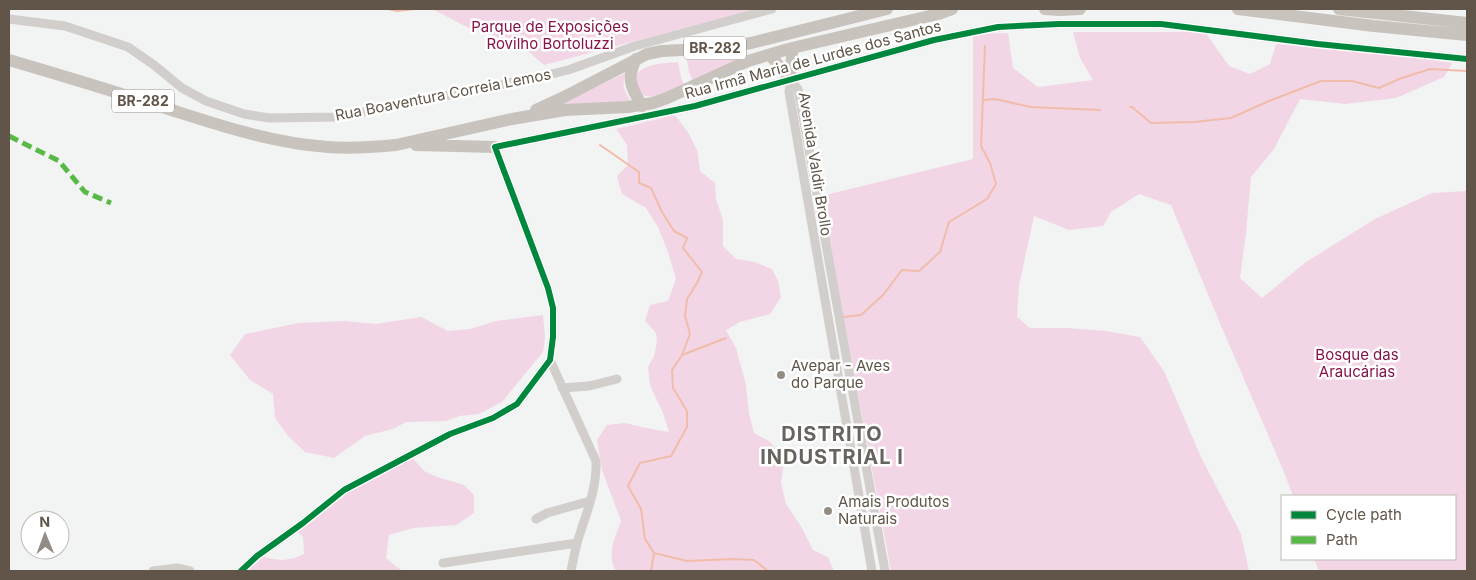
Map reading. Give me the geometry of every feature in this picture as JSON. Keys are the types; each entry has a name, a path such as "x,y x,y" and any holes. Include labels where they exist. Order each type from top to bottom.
{"highway":[{"name":"BR-282","path":"512,119 550,104 647,54 662,51 722,48 751,43 887,9"},
{"name":"BR-282","path":"9,60 266,138 328,147 396,145 512,119 565,110 642,106 667,98 739,64 792,48 938,14 952,9"},
{"path":"1045,9 1080,9"},
{"path":"1238,9 1374,26 1467,35"},
{"path":"1340,9 1467,23"},
{"path":"790,79 792,48"},
{"path":"770,55 790,79"},
{"path":"636,59 630,73 630,79 642,106"},
{"path":"396,145 495,147"}],"street":[{"name":"Rua Boaventura Correia Lemos","path":"9,19 65,26 128,47 182,88 206,101 244,114 269,118 296,118 339,117 539,77 568,70 635,46 772,9"},
{"name":"Rua Irmã Maria de Lurdes dos Santos","path":"495,147 695,106 934,40 998,26 1161,24 1318,44 1467,59"},
{"name":"Avenida Valdir Brollo","path":"790,79 789,92 872,571"},
{"name":"Avenida Valdir Brollo","path":"790,79 798,89 885,571"},
{"path":"241,571 257,556 303,523 344,490 450,434 493,418 517,404 550,360 553,337 553,308 548,288 495,147"},
{"path":"550,360 596,461 595,488 577,543 571,571"},
{"path":"562,388 590,386 618,379"},
{"path":"536,519 547,512 590,501"},
{"path":"443,563 577,543"},
{"path":"153,571 176,568 190,571"}],"green space":[{"name":"Parque de Exposições Rovilho Bortoluzzi","path":"432,9 757,9 544,65 520,44 471,29"},
{"name":"Bosque das Araucárias","path":"1073,32 1205,32 1229,66 1250,74 1270,64 1276,44 1394,55 1452,63 1444,77 1396,98 1345,104 1300,99 1274,149 1251,177 1240,278 1262,298 1306,262 1375,219 1432,193 1467,191 1467,571 1319,571 1314,560 1456,560 1456,495 1293,495 1171,205 1139,194 1111,212 1103,226 1069,230 1034,216 1019,286 1017,317 1030,328 1106,331 1140,337 1164,371 1201,457 1241,534 1249,571 891,571 821,196 973,159 973,34 1008,33 1013,68 1038,87 1093,80 1080,58"},
{"path":"747,52 733,63 694,83 689,73 687,60"},
{"path":"678,62 685,87 653,97 642,95 636,84 638,72 650,66"},
{"path":"627,72 624,84 625,91 631,102 552,109"},
{"path":"675,115 689,134 697,150 700,171 715,183 716,199 723,220 723,246 736,259 755,262 772,269 778,281 781,297 770,314 740,322 726,330 736,348 746,385 749,414 754,433 769,441 784,459 781,483 786,504 802,528 813,550 828,557 834,571 616,571 613,565 612,546 621,521 602,470 597,440 607,425 625,423 669,432 663,413 650,385 648,367 654,356 657,342 656,333 645,321 650,305 668,301 676,279 658,227 646,208 622,194 617,176 628,165 627,145 616,129"},
{"path":"543,315 545,338 543,352 502,402 479,414 459,416 446,421 406,422 393,429 365,436 334,458 305,452 288,436 275,418 273,394 250,380 230,355 245,334 299,323 344,321 376,324 421,317 448,331 470,329 496,321"},
{"path":"410,455 424,471 464,485 474,495 474,513 456,525 413,528 389,535 386,558 404,571 241,571 260,556 282,560 304,554 303,537 293,528 334,494"}],"waterway":[{"path":"388,9 397,11 415,9"},
{"path":"844,317 861,315 883,295 902,270 919,271 940,252 949,222 987,199 996,184 990,163 981,146 985,46"},
{"path":"1130,107 1151,123 1194,122 1231,118 1321,81 1352,81 1379,88 1430,69 1467,71"},
{"path":"983,100 995,99 1031,107 1100,110"},
{"path":"600,145 639,172 639,183 651,188 662,212 674,231 687,238 683,248 702,272 687,299 685,316 690,334 682,355 672,370 673,388 687,411 687,427 671,456 640,463 628,486 641,509 645,539 654,553 651,571"},
{"path":"682,355 726,338"},
{"path":"654,553 687,561 754,560 768,571"}],"marked path":[{"path":"9,136 59,161 85,192 111,203"}],"cycle path":[{"path":"241,571 257,556 303,523 344,490 450,434 493,418 517,404 550,360 553,337 553,308 548,288 495,147 695,106 934,40 998,27 1059,24 1161,24 1318,44 1467,59"}],"place":[{"name":"Avepar - Aves do Parque","path":"781,375"},
{"name":"Amais Produtos Naturais","path":"828,511"}],"district":[{"name":"DISTRITO INDUSTRIAL I","path":"832,446"}]}
